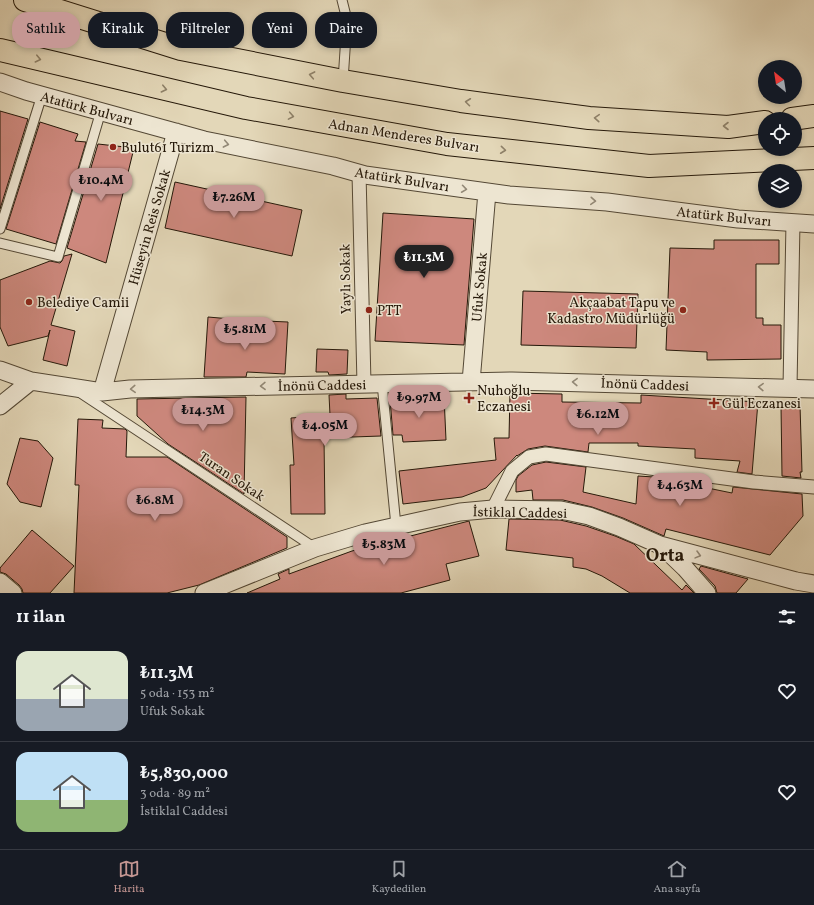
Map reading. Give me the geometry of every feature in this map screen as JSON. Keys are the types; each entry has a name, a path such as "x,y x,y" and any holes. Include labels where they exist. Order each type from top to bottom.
{"highway":[{"path":"25,0 181,49 343,81 461,101 589,118 728,126 758,123"},
{"name":"Adnan Menderes Bulvarı","path":"0,50 246,108 447,144 649,166 814,158"},
{"path":"802,118 814,116"}],"street":[{"name":"Atatürk Bulvarı","path":"0,82 101,112 204,140 333,166 359,173 509,195 607,202 738,219 814,224"},
{"name":"Hüseyin Reis Sokak","path":"102,392 176,132"},
{"name":"Yaylı Sokak","path":"359,173 364,384"},
{"name":"Ufuk Sokak","path":"471,382 487,192"},
{"path":"790,388 793,222"},
{"name":"İnönü Caddesi","path":"0,370 31,381 102,392 130,389 512,381 814,389"},
{"path":"0,406 31,381"},
{"path":"492,509 512,471 529,457 546,454 754,482 814,487"},
{"name":"İstiklal Caddesi","path":"204,593 315,548 365,533 460,512 492,509 560,510 589,516 660,545 814,584"},
{"path":"660,545 685,568 706,593"},
{"path":"0,582 13,593"}],"lane":[{"path":"342,0 347,20 343,81"},
{"path":"0,229 42,95"},
{"path":"0,243 58,257 101,112"},
{"path":"382,384 396,526"},
{"name":"Turan Sokak","path":"73,388 315,548"}],"building":[{"path":"0,111 28,119 0,209"},
{"path":"40,122 78,134 75,141 86,142 56,244 6,229"},
{"path":"98,144 134,148 106,263 67,248"},
{"path":"175,182 302,210 292,256 165,228"},
{"path":"383,213 474,219 464,345 375,341"},
{"path":"714,240 779,240 779,264 756,264 756,318 763,318 763,325 781,325 781,359 707,360 707,352 666,350 670,248 714,249"},
{"name":"Belediye Camii","path":"72,254 51,325 75,331 67,366 43,360 50,330 48,336 8,346 0,327 0,280 50,261 60,263 64,256"},
{"path":"523,291 638,294 636,348 521,345"},
{"path":"208,317 231,319 230,338 264,340 265,321 288,322 285,374 247,372 246,377 204,377"},
{"path":"317,349 348,350 347,374 329,375 328,372 316,372"},
{"path":"510,393 562,394 562,402 641,403 641,395 758,402 752,474 737,472 740,461 695,458 695,449 638,446 638,443 589,443 588,452 545,446 528,449 517,455 486,488 462,497 403,504 399,471 496,460 494,438 509,438"},
{"path":"346,394 346,399 377,398 381,436 324,438 325,514 291,514 290,465 294,465 291,418 330,415 329,395"},
{"path":"444,396 446,440 403,442 402,435 393,435 390,399"},
{"path":"246,397 244,494 168,444 137,416 137,399"},
{"path":"800,405 801,478 782,476 781,406"},
{"path":"78,419 103,420 102,428 125,429 127,431 126,457 167,457 287,537 287,548 199,585 167,593 74,593 79,485 75,485"},
{"path":"20,438 38,441 53,458 41,507 20,502 7,484"},
{"path":"546,462 586,467 583,492 636,504 638,476 654,477 732,493 733,487 802,494 803,516 770,555 666,529 664,536 623,518 592,507 563,500 533,500 532,490 516,492 516,480 518,476 532,465"},
{"path":"509,519 560,520 586,526 615,536 634,544 682,590 686,585 694,593 630,593 602,576 586,569 573,567 573,558 506,550"},
{"path":"469,521 479,556 446,564 450,580 401,593 247,593 280,579 278,574 289,569 289,574 352,551"},
{"path":"32,530 74,566 50,593 23,593 19,585 6,574 0,572 0,568"},
{"path":"701,566 748,579 736,593 717,593 715,586 699,569"}],"place":[{"name":"Bulut61 Turizm","path":"113,147"},
{"name":"Belediye Camii","path":"29,302"},
{"name":"PTT","path":"369,310"},
{"name":"Akçaabat Tapu ve Kadastro Müdürlüğü","path":"683,310"},
{"name":"Nuhoğlu Eczanesi","path":"469,398"},
{"name":"Gül Eczanesi","path":"714,403"}],"district":[{"name":"Orta","path":"665,555"}]}
